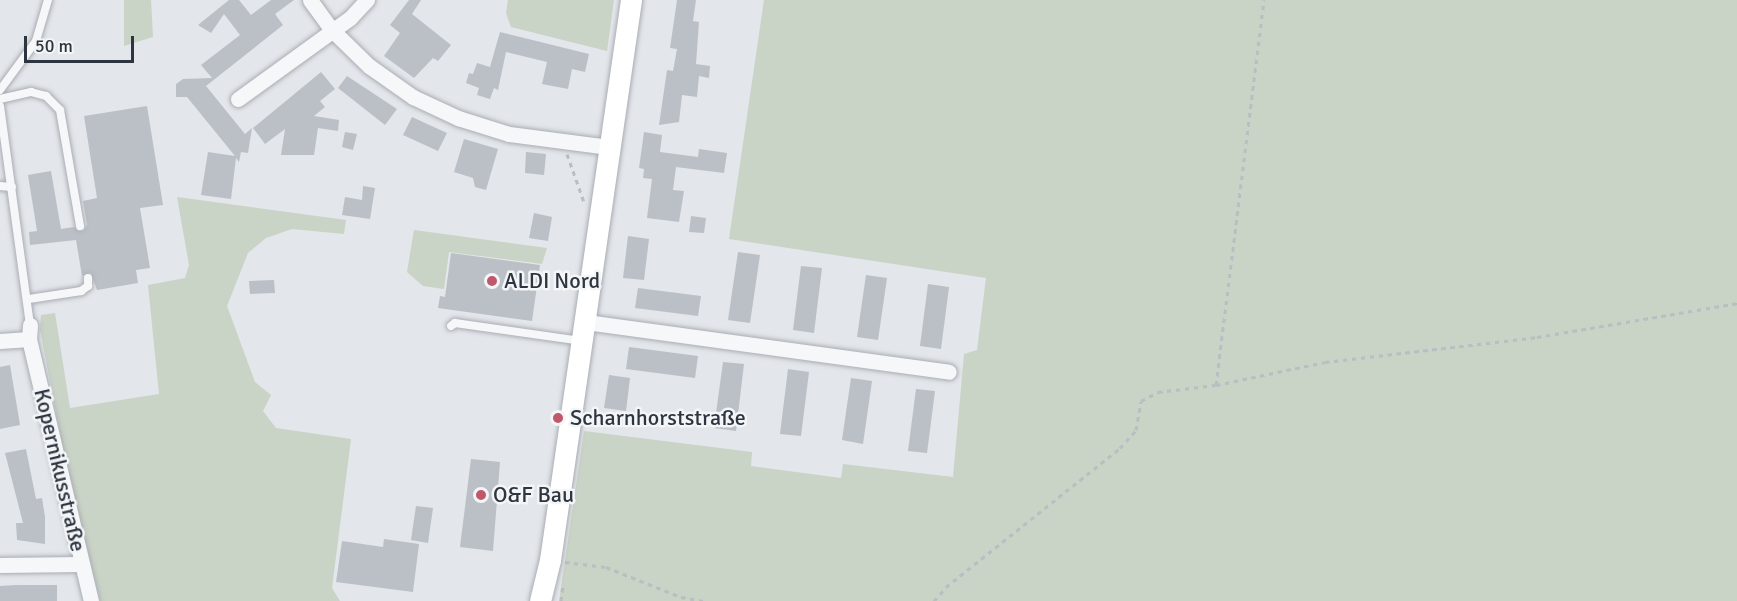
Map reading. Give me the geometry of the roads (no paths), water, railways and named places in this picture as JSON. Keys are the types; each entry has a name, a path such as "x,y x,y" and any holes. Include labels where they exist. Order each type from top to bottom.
{"street":[{"path":"310,0 332,30 369,66 422,101 490,129 609,147"},
{"path":"238,99 332,30 367,0"},
{"path":"543,595 584,332 631,0"},
{"path":"0,341 30,332"},
{"name":"Kopernikusstraße","path":"30,332 91,601"},
{"path":"584,332 949,372"},
{"path":"0,565 81,564"}],"lane":[{"path":"0,90 36,41 48,0"},
{"path":"0,99 31,92 46,96 60,110 80,226"},
{"path":"0,106 29,299 30,332"},
{"path":"0,186 12,187"},
{"path":"29,299 81,291 88,286 88,278"},
{"path":"451,326 455,323 584,332"}],"place":[{"name":"ALDI Nord","path":"492,281"},
{"name":"Scharnhorststraße","path":"558,418"},
{"name":"O&F Bau","path":"481,495"}]}
